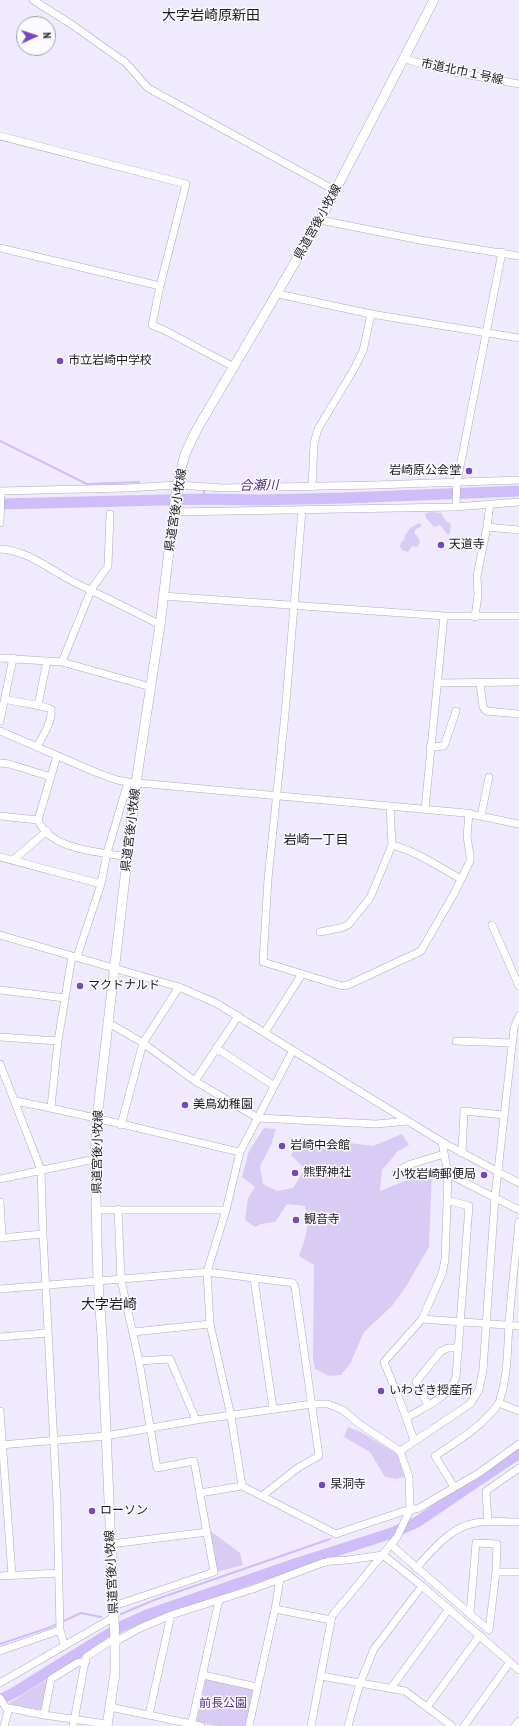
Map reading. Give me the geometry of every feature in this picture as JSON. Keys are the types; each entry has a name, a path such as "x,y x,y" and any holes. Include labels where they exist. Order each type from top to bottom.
{"main road":[{"name":"県道宮後小牧線","path":"107,1725 115,1673 115,1640 98,1281 95,1159 97,1118 127,857 132,783 151,687 177,487 185,454 197,429 278,294 320,220 405,59 434,0"}],"street":[{"path":"33,0 71,24 126,63 148,88 336,191"},
{"name":"市道北巾１号線","path":"405,59 453,72 519,84"},
{"path":"0,136 186,184 160,286 152,325 234,368"},
{"path":"320,220 420,240 502,252 519,256"},
{"path":"0,248 160,286"},
{"path":"456,502 457,482 502,252"},
{"path":"278,294 371,314 519,338"},
{"path":"312,487 314,443 318,430 363,351 371,314"},
{"path":"0,523 1,492 177,487 312,487 519,480"},
{"path":"174,512 455,507 519,502"},
{"path":"474,617 478,595 477,576 490,504"},
{"path":"302,510 263,962 342,986 348,985 417,954 424,947 470,862 467,837 469,813"},
{"path":"62,662 91,590 108,566 110,514"},
{"path":"487,527 519,530"},
{"path":"0,549 13,550 25,554 160,625"},
{"path":"164,596 444,616 519,616"},
{"path":"425,809 444,616"},
{"path":"0,658 62,662 151,687"},
{"path":"0,721 13,658"},
{"path":"38,704 48,661"},
{"path":"437,683 519,682"},
{"path":"480,683 483,707 486,711 519,714"},
{"path":"5,699 26,704 38,704 51,709 52,711 37,748"},
{"path":"430,747 444,746 456,711"},
{"path":"0,731 37,748 117,780 132,783 469,813 519,824"},
{"path":"57,756 38,820 40,825 57,841 65,844 127,857"},
{"path":"0,763 9,764 51,777"},
{"path":"481,816 489,777"},
{"path":"51,1108 58,1042 74,956 101,884 107,853 132,783"},
{"path":"320,932 344,927 352,921 370,898 392,845 390,806"},
{"path":"0,816 38,820"},
{"path":"13,860 47,831"},
{"path":"392,845 424,858 461,879"},
{"path":"0,857 101,884"},
{"path":"492,925 519,986"},
{"path":"0,935 179,987 216,1003 442,1142 519,1183"},
{"path":"265,1032 302,974"},
{"path":"121,1125 143,1043 179,987"},
{"path":"0,990 65,998"},
{"path":"195,1081 238,1016"},
{"path":"400,1451 414,1440 470,1404 477,1395 481,1383 487,1324 495,1197 512,1042 514,1028 519,1016"},
{"path":"107,1022 143,1043 195,1081 258,1118 376,1124 408,1121"},
{"path":"0,1037 58,1042"},
{"path":"456,1041 512,1042"},
{"path":"216,1048 274,1085"},
{"path":"242,1486 231,1416 210,1324 207,1272 226,1210 240,1152 293,1050"},
{"path":"0,1064 41,1170 59,1573 60,1630 64,1644"},
{"path":"15,1101 97,1118 121,1125 240,1152"},
{"path":"462,1153 464,1111 504,1115"},
{"path":"414,1440 384,1362 422,1320 442,1274 445,1260 448,1174 442,1142"},
{"path":"396,1174 408,1165 444,1154"},
{"path":"0,1179 95,1159"},
{"path":"448,1174 519,1210"},
{"path":"406,1418 445,1394 454,1384 456,1378 469,1206 447,1200"},
{"path":"0,1202 1,1238 43,1234"},
{"path":"114,1606 214,1572 194,1461 157,1468 139,1362 121,1280 118,1209"},
{"path":"97,1210 226,1210"},
{"path":"454,1487 435,1456 473,1432 491,1415 499,1403 505,1386 507,1369 509,1326 519,1222"},
{"path":"0,1289 207,1272 293,1283 295,1287 319,1456 299,1467 262,1496"},
{"path":"254,1278 273,1409"},
{"path":"422,1320 519,1326"},
{"path":"133,1332 210,1324"},
{"path":"0,1337 48,1333"},
{"path":"428,1404 416,1382 441,1351 448,1348 459,1348"},
{"path":"139,1362 170,1359 196,1420"},
{"path":"499,1403 519,1411"},
{"path":"1,1445 106,1436 196,1420 312,1404 328,1404 343,1410 358,1423 400,1451 409,1477 410,1510 407,1520 401,1532 332,1616 322,1676 311,1726"},
{"path":"0,1411 1,1445 12,1575"},
{"path":"200,1494 242,1486 336,1534 401,1512 419,1508 479,1473 519,1444"},
{"path":"488,1522 486,1491 519,1468"},
{"path":"416,1568 451,1533 464,1526 488,1522 519,1522"},
{"path":"111,1544 207,1532"},
{"path":"390,1545 416,1568 470,1614 489,1630 496,1572 497,1544 476,1543 470,1614"},
{"path":"74,1722 86,1657 115,1640 171,1615 219,1600 330,1561 382,1555 422,1586 519,1670"},
{"path":"496,1572 519,1572"},
{"path":"0,1576 59,1573"},
{"path":"249,1726 275,1609 280,1579"},
{"path":"348,1726 360,1682 374,1649 422,1586"},
{"path":"191,1725 219,1600"},
{"path":"275,1609 331,1620"},
{"path":"391,1688 448,1609"},
{"path":"149,1715 171,1615"},
{"path":"0,1682 51,1654 64,1644 114,1619"},
{"path":"0,1651 60,1630"},
{"path":"427,1707 480,1635"},
{"path":"44,1715 51,1679 77,1663 86,1661"},
{"path":"464,1726 510,1662"},
{"path":"203,1675 257,1687"},
{"path":"322,1676 405,1691 452,1726"},
{"path":"4,1726 3,1705 74,1722 107,1725"},
{"path":"110,1707 201,1726"},
{"path":"515,1726 519,1721"}],"green space":[{"path":"425,513 441,513 446,521 451,524 450,533 448,535 440,525 434,527 426,518"},
{"path":"420,523 422,526 416,529 414,533 420,542 417,547 412,546 408,552 402,550 400,547 401,542 404,540 409,529"},
{"path":"264,1128 276,1129 271,1145 260,1166 263,1184 277,1191 293,1188 305,1169 291,1155 302,1137 331,1144 349,1143 373,1146 402,1134 409,1145 398,1151 382,1170 380,1191 432,1170 429,1247 405,1288 392,1306 364,1332 350,1364 341,1375 329,1376 315,1369 313,1359 314,1265 299,1256 304,1243 307,1226 305,1206 287,1204 275,1222 261,1224 255,1227 245,1220 248,1198 255,1187 242,1177 249,1151"},
{"path":"348,1427 361,1432 397,1454 405,1477 396,1479 385,1477 370,1452 344,1437"},
{"path":"208,1529 240,1553 243,1565 217,1572"},
{"name":"前長公園","path":"206,1678 251,1689 253,1691 246,1726 218,1726 198,1722 197,1720"},
{"path":"48,1679 42,1710 8,1704"}],"waterway":[{"path":"0,441 87,484 139,482"},
{"path":"204,491 204,499"},
{"name":"合瀬川","path":"0,504 204,499 258,500 345,498 519,491"},
{"path":"0,1700 120,1627 147,1615 295,1564 392,1533 417,1522 519,1453"},
{"path":"121,1614 157,1599 330,1539"},
{"path":"0,1644 51,1627 81,1613 101,1617"}],"place":[{"name":"市立岩崎中学校","path":"60,361"},
{"name":"岩崎原公会堂","path":"469,471"},
{"name":"天道寺","path":"441,545"},
{"name":"マクドナルド","path":"80,986"},
{"name":"美鳥幼稚園","path":"185,1105"},
{"name":"岩崎中会館","path":"282,1146"},
{"name":"熊野神社","path":"295,1173"},
{"name":"小牧岩崎郵便局","path":"484,1175"},
{"name":"観音寺","path":"296,1220"},
{"name":"いわざき授産所","path":"381,1391"},
{"name":"杲洞寺","path":"322,1485"},
{"name":"ローソン","path":"92,1511"}],"district":[{"name":"大字岩崎原新田","path":"211,16"},
{"name":"岩崎一丁目","path":"316,840"},
{"name":"大字岩崎","path":"109,1305"}]}
